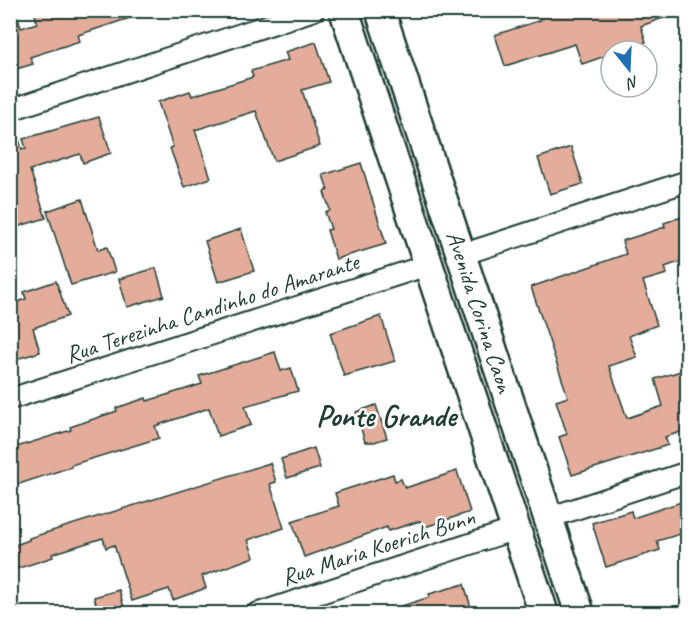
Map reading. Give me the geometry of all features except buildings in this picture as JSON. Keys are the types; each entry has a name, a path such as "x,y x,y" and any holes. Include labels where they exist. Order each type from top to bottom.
{"main road":[{"name":"Avenida Corina Caon","path":"344,10 544,614"},
{"name":"Avenida Corina Caon","path":"380,10 580,614"}],"street":[{"path":"10,110 314,10"},
{"path":"461,255 687,181"},
{"name":"Rua Terezinha Candinho do Amarante","path":"10,399 428,265"},
{"path":"548,518 687,472"},
{"name":"Rua Maria Koerich Bunn","path":"256,614 516,529"}],"district":[{"name":"Ponte Grande","path":"386,416"}]}
